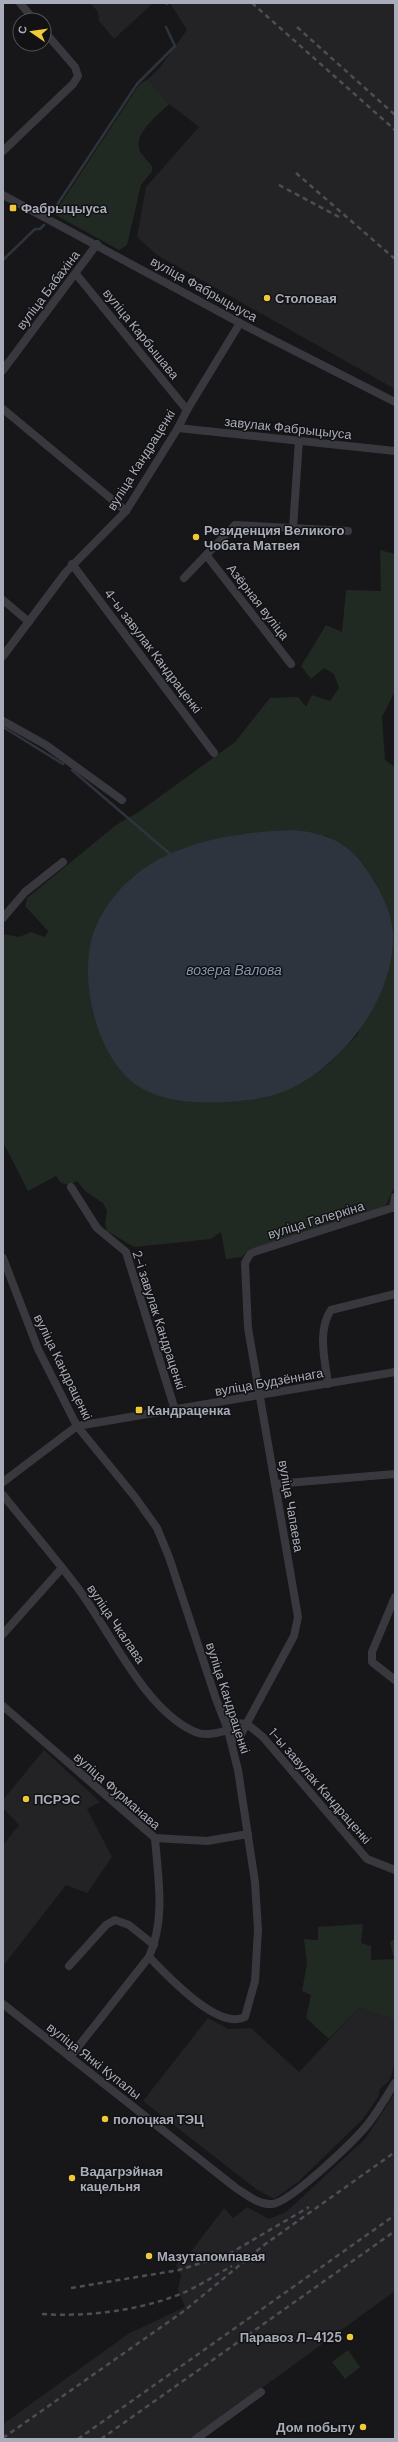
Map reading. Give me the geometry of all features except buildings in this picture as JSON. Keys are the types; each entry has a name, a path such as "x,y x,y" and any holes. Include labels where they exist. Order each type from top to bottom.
{"street":[{"path":"20,3 27,12"},
{"path":"3,151 73,84 78,76 75,67 52,40"},
{"name":"вуліца Фабрыцыуса","path":"3,195 240,323 395,402"},
{"name":"вуліца Бабахіна","path":"3,370 76,274 96,244"},
{"name":"вуліца Карбышава","path":"76,274 187,410"},
{"name":"вуліца Кандраценкі","path":"3,656 72,564 126,511 178,428 187,410 240,323"},
{"path":"3,409 126,511"},
{"name":"завулак Фабрыцыуса","path":"178,428 395,451"},
{"path":"293,528 299,440"},
{"path":"184,578 207,556 235,525 348,531"},
{"name":"Азёрная вуліца","path":"207,556 291,664"},
{"name":"4-ы завулак Кандраценкі","path":"72,564 214,753"},
{"path":"3,600 29,622"},
{"path":"3,721 46,745 122,800"},
{"path":"3,918 25,892 63,862"},
{"name":"2-і завулак Кандраценкі","path":"71,1187 97,1228 126,1252 175,1410"},
{"path":"394,1208 395,1197"},
{"name":"вуліца Галеркіна","path":"246,1258 254,1252 394,1208"},
{"name":"вуліца Кандраценкі","path":"3,1258 38,1349 77,1426 135,1497 157,1528 169,1557 216,1699 232,1741 255,1882 258,1930 255,1981 245,2017 240,2020 232,2020 206,2008 149,1957"},
{"name":"вуліца Чапаева","path":"232,1741 241,1734 247,1724 297,1629 298,1617 248,1328 244,1278 246,1258"},
{"path":"328,1384 324,1351 326,1318 337,1307 395,1294"},
{"name":"вуліца Будзённага","path":"77,1426 395,1372"},
{"path":"3,1482 77,1426"},
{"path":"275,1484 395,1474"},
{"name":"вуліца Чкалава","path":"3,1496 75,1584 106,1633 152,1697 174,1718 195,1732 212,1734 227,1726"},
{"path":"3,1634 62,1568"},
{"path":"395,1596 372,1652 372,1662 395,1680"},
{"name":"вуліца Фурманава","path":"3,1706 155,1838 160,1918 154,1945 149,1957"},
{"path":"227,1726 236,1721 247,1724"},
{"name":"1-ы завулак Кандраценкі","path":"247,1724 263,1737 367,1859 395,1870"},
{"path":"155,1838 207,1841 248,1834"},
{"path":"69,1966 106,1925 115,1920 129,1925 154,1945"},
{"path":"70,2057 149,1957"},
{"name":"вуліца Янкі Купалы","path":"4,2008 70,2057 236,2188 250,2197 268,2204 283,2201 302,2187 362,2131 378,2111 395,2083"},
{"path":"196,2439 261,2392"}],"shaded area":[{"path":"90,3 152,4 114,39 99,21 98,12"},
{"path":"170,3 395,3 395,389 157,255 137,237 146,187 199,127 169,104 148,79 158,70 187,30"},
{"path":"148,79 169,104 154,118 141,136 139,148 142,155 152,166 152,171 141,185 127,245 119,250 54,214 139,85"},
{"path":"380,550 395,554 395,691 382,717 385,760 395,767 395,1186 386,1205 378,1210 248,1250 242,1257 226,1259 221,1232 211,1239 134,1247 107,1231 105,1224 107,1211 103,1203 85,1191 77,1181 69,1185 61,1183 56,1176 28,1191 3,1142 3,934 19,937 31,932 45,937 48,931 25,906 27,898 116,825 140,811 235,742 270,698 298,697 306,707 312,695 330,701 339,688 334,674 324,668 311,679 301,666 326,625 342,632 346,590 381,591","holes":["292,830 327,836 364,865 375,882 391,921 358,1034 329,1064 244,1101 175,1100 142,1088 121,1070 96,1023 92,1007 89,971 98,922 130,879 170,854 238,835"]},
{"path":"44,1750 100,1802 87,1809 112,1857 87,1893 66,1885 3,1966 3,1845 19,1825 3,1808 3,1800"},
{"path":"363,1924 361,1943 371,1946 371,1960 394,1959 390,1942 395,1939 395,2020 359,2008 329,2039 306,2018 311,1995 302,1991 307,1963 304,1939 318,1940 318,1927"},
{"path":"359,2008 395,2020 395,2057 392,2074 389,2081 380,2089 378,2097 362,2120 298,2182 274,2199 256,2189 143,2101 208,2018 228,2029 251,2028 299,2072"},
{"path":"395,2093 395,2291 192,2439 3,2439 3,2424 128,2334 185,2307 178,2290 181,2275 176,2265 183,2253 190,2253 224,2208 233,2218 247,2207 269,2219 286,2212 365,2139"},
{"path":"348,2350 360,2367 345,2379 332,2362"}],"water":[{"name":"возера Валова","path":"292,830 328,837 347,848 363,865 383,897 393,928 393,936 391,959 385,982 375,1005 347,1046 310,1078 290,1089 267,1097 243,1101 219,1102 195,1102 169,1099 144,1090 130,1080 118,1067 107,1050 99,1032 93,1012 89,992 89,952 93,934 99,919 126,883 149,865 167,855 187,847 229,836"}],"waterway":[{"path":"53,211 137,84 175,46 166,27"},
{"path":"3,260 35,229 40,229 44,225"},
{"path":"3,727 63,764"},
{"path":"72,770 170,854"}],"railway":[{"path":"252,3 395,130"},
{"path":"297,27 395,115"},
{"path":"296,173 395,259"},
{"path":"279,185 339,217"},
{"path":"3,2438 184,2311 264,2245 395,2152"},
{"path":"71,2288 179,2270 229,2254 309,2207"},
{"path":"78,2439 395,2215"},
{"path":"101,2439 395,2231"},
{"path":"42,2314 93,2314 128,2309 162,2301 185,2292 232,2266"}],"place":[{"name":"Фабрыцыуса","path":"13,208"},
{"name":"Столовая","path":"267,298"},
{"name":"Резиденция Великого Чобата Матвея","path":"196,537"},
{"name":"Кандраценка","path":"139,1410"},
{"name":"ПСРЭС","path":"26,1799"},
{"name":"полоцкая ТЭЦ","path":"105,2119"},
{"name":"Вадагрэйная кацельня","path":"72,2178"},
{"name":"Мазутапомпавая","path":"149,2256"},
{"name":"Паравоз Л-4125","path":"350,2337"},
{"name":"Дом побыту","path":"363,2427"}]}
